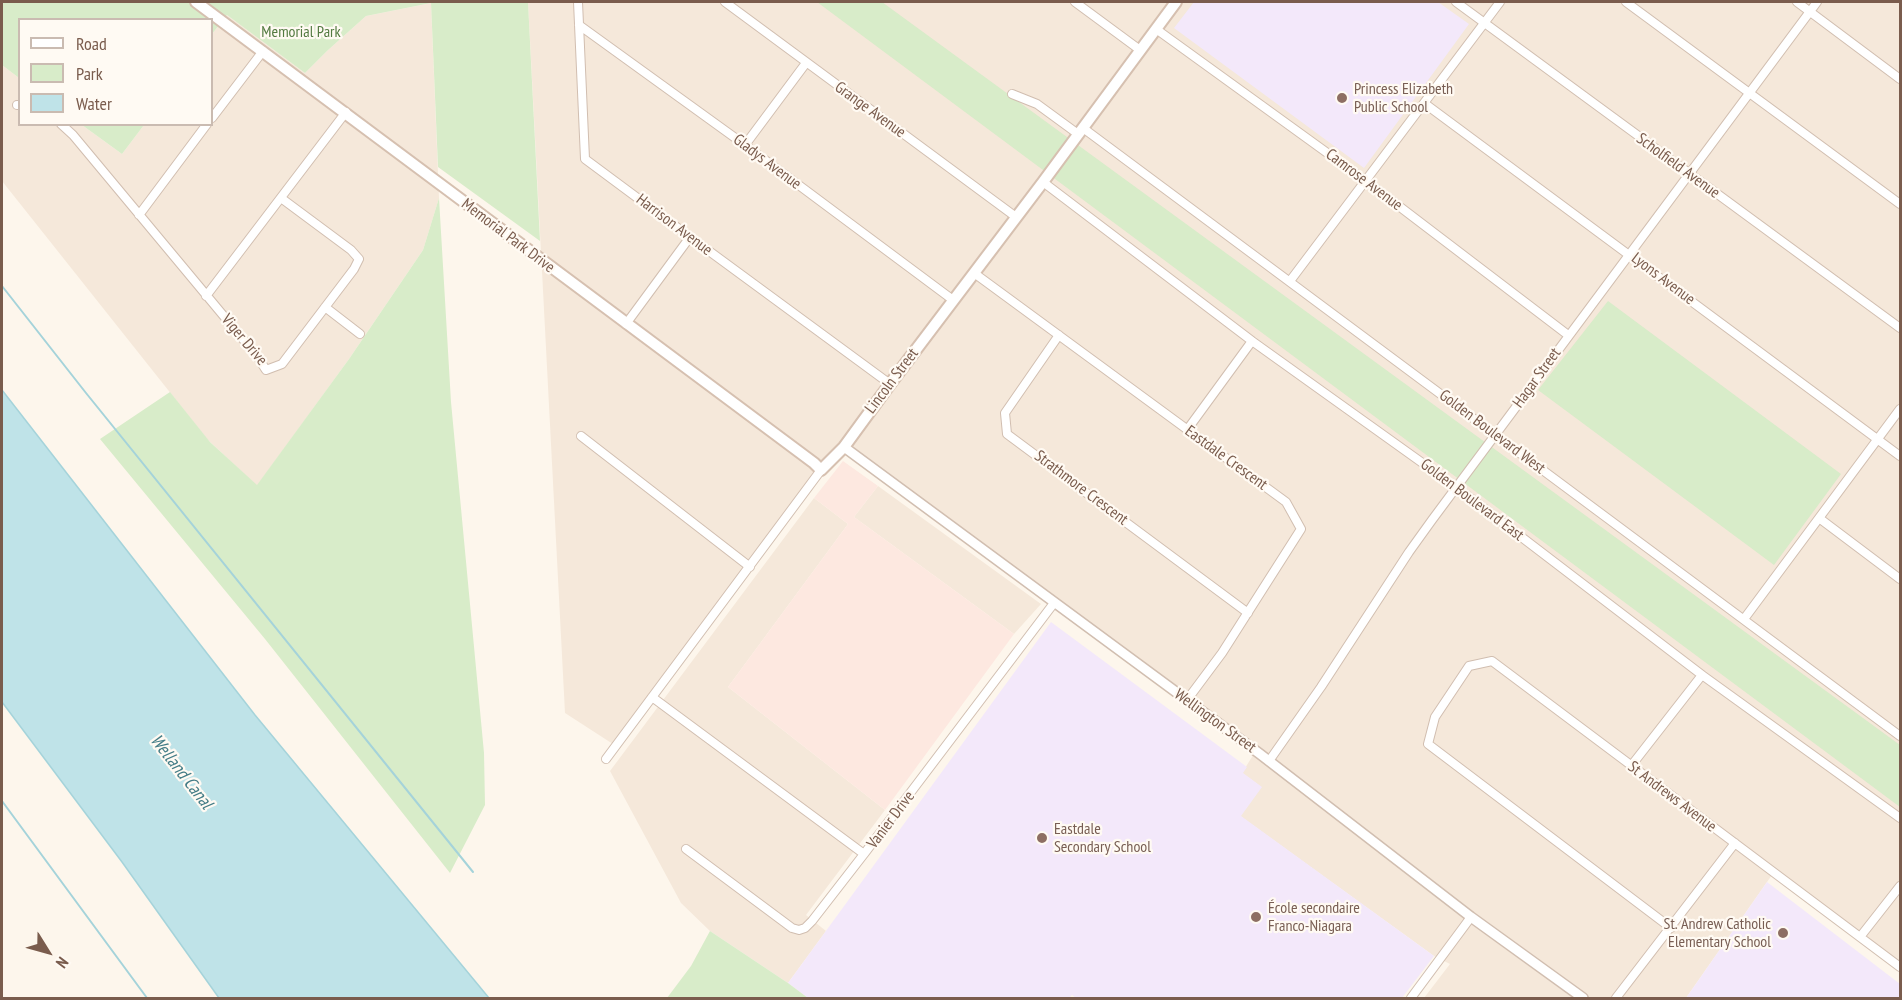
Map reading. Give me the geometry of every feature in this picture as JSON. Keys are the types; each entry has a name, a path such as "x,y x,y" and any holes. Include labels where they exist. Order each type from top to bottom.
{"main road":[{"name":"Memorial Park Drive","path":"196,2 346,112 821,470"},
{"name":"Lincoln Street","path":"821,470 844,447 1176,2"}],"street":[{"name":"Harrison Avenue","path":"578,2 585,159 890,384"},
{"name":"Grange Avenue","path":"725,2 1016,217"},
{"path":"1075,2 1140,50"},
{"name":"Scholfield Avenue","path":"1456,2 1900,328"},
{"path":"1290,281 1500,2"},
{"path":"1626,2 1900,204"},
{"path":"1797,2 1900,79"},
{"name":"Hagar Street","path":"1269,761 1321,687 1408,552 1816,2"},
{"name":"Gladys Avenue","path":"579,26 745,145 953,300"},
{"name":"Camrose Avenue","path":"1156,29 1366,181 1568,335"},
{"path":"213,117 263,51"},
{"path":"745,145 806,63"},
{"name":"Golden Boulevard West","path":"1011,94 1037,104 1081,131 1290,281 1900,736"},
{"name":"Lyons Avenue","path":"1424,103 1900,456"},
{"path":"206,296 346,112"},
{"name":"Viger Drive","path":"63,126 257,356 266,370 282,364 354,269 359,259 351,250 281,198"},
{"path":"139,215 206,126"},
{"name":"Golden Boulevard East","path":"1043,182 1252,341 1456,487 1702,675 1900,818"},
{"path":"626,324 690,237"},
{"name":"Eastdale Crescent","path":"974,273 1286,502 1301,529 1248,613 1187,700"},
{"path":"325,307 360,334"},
{"name":"Strathmore Crescent","path":"1059,335 1005,413 1007,434 1248,613"},
{"path":"1188,430 1252,341"},
{"path":"1744,620 1900,409"},
{"path":"581,436 750,567"},
{"name":"Wellington Street","path":"844,447 1269,761 1471,917 1583,999"},
{"name":"Lincoln Street","path":"606,759 821,470"},
{"path":"1819,519 1900,579"},
{"name":"Vanier Drive","path":"652,697 864,854 1054,603"},
{"name":"St Andrews Avenue","path":"1671,928 1428,744 1435,717 1469,666 1492,661 1900,967"},
{"path":"1631,766 1702,675"},
{"path":"1616,999 1735,843"},
{"path":"686,849 792,928 800,930 812,921 864,854"},
{"path":"1860,937 1900,886"},
{"path":"1411,999 1471,917"}],"shaded area":[{"path":"528,2 1900,2 1900,968 1774,872 1686,998 1424,998 1450,964 1434,956 1240,816 1261,787 1242,773 1255,752 844,447 823,471 616,746 565,713"},
{"name":"Princess Elizabeth Public School","path":"1194,2 1438,2 1469,24 1364,168 1174,28"},
{"path":"431,3 439,198 423,250 349,359 257,486 207,439 2,181 2,65 18,77 18,126 83,126 122,154 143,126 213,126 213,33 227,15 305,73 366,16"},
{"path":"843,461 878,486 854,517 1014,634 885,810 728,687 848,524 814,498"},
{"path":"878,486 1041,604 1014,634 854,517"},
{"path":"814,498 848,524 728,687 885,810 806,915 826,931 788,983 710,931 681,903 610,771"},
{"name":"Eastdale Secondary School","path":"1051,622 1247,767 1243,773 1262,787 1241,816 1434,956 1402,998 1076,998 1072,995 1069,998 808,998 788,983"},
{"name":"St. Andrew Catholic Elementary School","path":"1767,882 1900,984 1900,998 1686,998"}],"green space":[{"name":"Memorial Park","path":"2,2 528,2 540,241 438,167 431,3 366,16 305,73 227,15 213,33 213,18 18,18 18,77 2,65"},
{"path":"817,2 882,2 1900,745 1900,807"},
{"path":"83,126 143,126 122,154"},
{"path":"439,198 451,402 484,753 485,805 450,873 265,639 100,439 170,392 210,442 257,485 349,359 423,250"},
{"path":"1608,301 1841,474 1774,565 1538,390"},
{"path":"710,931 808,998 667,998 691,966"}],"water":[{"name":"Welland Canal","path":"2,390 255,715 489,998 219,998 122,862 2,702"}],"waterway":[{"path":"2,286 473,872"},
{"path":"2,801 147,998"}],"place":[{"name":"Princess Elizabeth Public School","path":"1342,98"},
{"name":"Eastdale Secondary School","path":"1042,838"},
{"name":"École secondaire Franco-Niagara","path":"1256,917"},
{"name":"St. Andrew Catholic Elementary School","path":"1783,933"}]}
